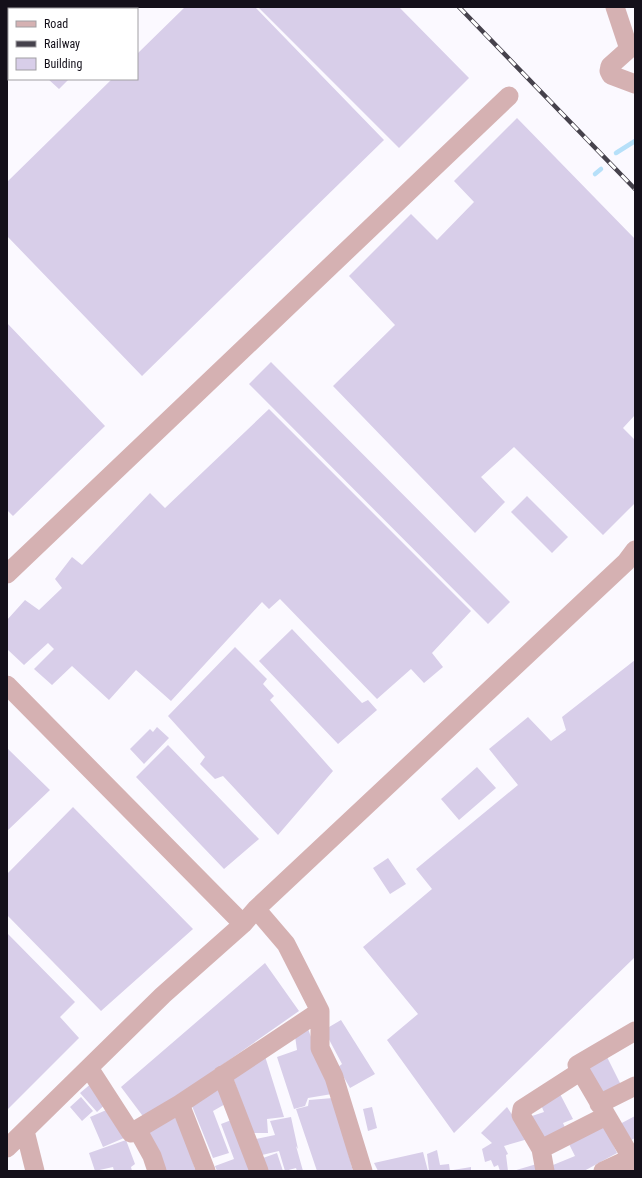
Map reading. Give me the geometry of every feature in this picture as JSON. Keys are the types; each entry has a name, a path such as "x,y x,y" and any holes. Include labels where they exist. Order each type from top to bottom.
{"street":[{"path":"615,7 629,49 610,66 609,71 611,75 635,84"},
{"path":"7,574 509,96"},
{"path":"7,1148 162,996 243,924 256,909 632,562"},
{"path":"7,686 243,924"},
{"path":"256,909 290,950 320,1011 320,1048 334,1077 363,1171"},
{"path":"89,1068 131,1133 180,1104 320,1011"},
{"path":"603,1171 632,1154 602,1110 577,1065 579,1062 635,1031"},
{"path":"545,1171 541,1149 521,1115 522,1109 581,1071"},
{"path":"222,1075 259,1171"},
{"path":"541,1149 602,1110 635,1086"},
{"path":"180,1104 206,1171"},
{"path":"138,1129 152,1156 157,1171"},
{"path":"25,1131 35,1171"}],"building":[{"path":"185,7 255,7 384,140 142,376 7,236 7,182 111,80 138,80 138,53"},
{"path":"258,7 399,7 469,78 399,148"},
{"path":"7,46 8,69 7,70"},
{"path":"49,80 68,80 59,89"},
{"path":"517,118 635,239 635,415 623,428 635,440 635,503 603,535 514,447 481,477 505,502 475,533 333,386 395,325 349,276 411,214 437,240 474,202 454,181"},
{"path":"7,323 105,426 13,516 7,510"},
{"path":"271,362 510,602 488,624 249,384"},
{"path":"269,409 471,611 432,653 443,667 424,683 411,669 377,699 280,599 269,609 262,602 171,701 136,670 109,700 72,666 52,685 34,669 54,649 48,643 24,665 7,649 7,620 25,600 39,610 62,588 55,579 72,557 82,565 150,493 165,508"},
{"path":"527,496 568,537 552,553 511,512"},
{"path":"292,629 362,703 368,700 377,710 338,744 259,661"},
{"path":"235,647 267,679 263,684 274,696 270,700 333,771 278,835 223,776 215,779 200,764 205,757 168,716"},
{"path":"635,660 635,957 454,1133 387,1040 418,1014 363,947 432,889 416,869 518,785 489,749 528,717 551,741 566,730 562,717"},
{"path":"157,727 169,738 144,764 130,749 150,729 153,732"},
{"path":"168,745 259,839 224,869 136,777"},
{"path":"7,748 50,790 7,831"},
{"path":"477,767 496,788 459,820 441,799"},
{"path":"73,807 193,929 101,1011 7,915 7,874"},
{"path":"388,858 406,884 390,894 373,868"},
{"path":"7,933 75,1002 60,1017 79,1038 7,1110"},
{"path":"265,963 299,1011 145,1119 121,1087"},
{"path":"341,1020 375,1074 350,1088 338,1067 342,1064 324,1030"},
{"path":"307,1026 332,1094 308,1098 305,1106 294,1109 277,1057 297,1050 294,1029"},
{"path":"264,1053 284,1117 267,1119 268,1133 253,1133 231,1072"},
{"path":"606,1055 622,1087 601,1097 585,1066"},
{"path":"220,1081 227,1103 213,1111 229,1153 213,1158 190,1101"},
{"path":"93,1082 109,1101 97,1112 80,1093"},
{"path":"560,1094 573,1119 563,1123 567,1132 542,1142 532,1116 544,1112 541,1105"},
{"path":"81,1097 93,1111 82,1121 70,1107"},
{"path":"333,1098 353,1171 317,1171 296,1109 308,1106 309,1100"},
{"path":"372,1107 377,1128 368,1131 363,1109"},
{"path":"507,1107 528,1139 504,1146 508,1154 506,1155 508,1171 500,1171 498,1165 494,1167 491,1160 485,1162 482,1149 492,1143 481,1133"},
{"path":"111,1108 124,1138 103,1147 90,1117"},
{"path":"177,1114 195,1169 201,1167 203,1171 164,1171 147,1127"},
{"path":"635,1116 635,1138 627,1142 618,1125"},
{"path":"291,1117 298,1149 296,1146 303,1171 297,1171 296,1168 285,1171 279,1151 262,1155 256,1139 275,1135 270,1121"},
{"path":"234,1119 253,1171 217,1171 215,1166 234,1159 221,1124"},
{"path":"604,1125 617,1153 584,1171 554,1171 553,1165 575,1156 568,1142"},
{"path":"126,1140 135,1164 131,1167 132,1171 114,1171 113,1167 95,1171 89,1153"},
{"path":"437,1150 440,1165 449,1164 450,1171 429,1171 427,1154"},
{"path":"423,1152 428,1171 378,1171 374,1163"},
{"path":"277,1153 283,1171 267,1171 263,1158"},
{"path":"540,1163 541,1171 513,1171"},
{"path":"471,1167 471,1171 453,1171 453,1170"}],"waterway":[{"path":"616,153 635,141"},
{"path":"595,174 601,169"}],"railway":[{"path":"459,7 635,189"}]}
